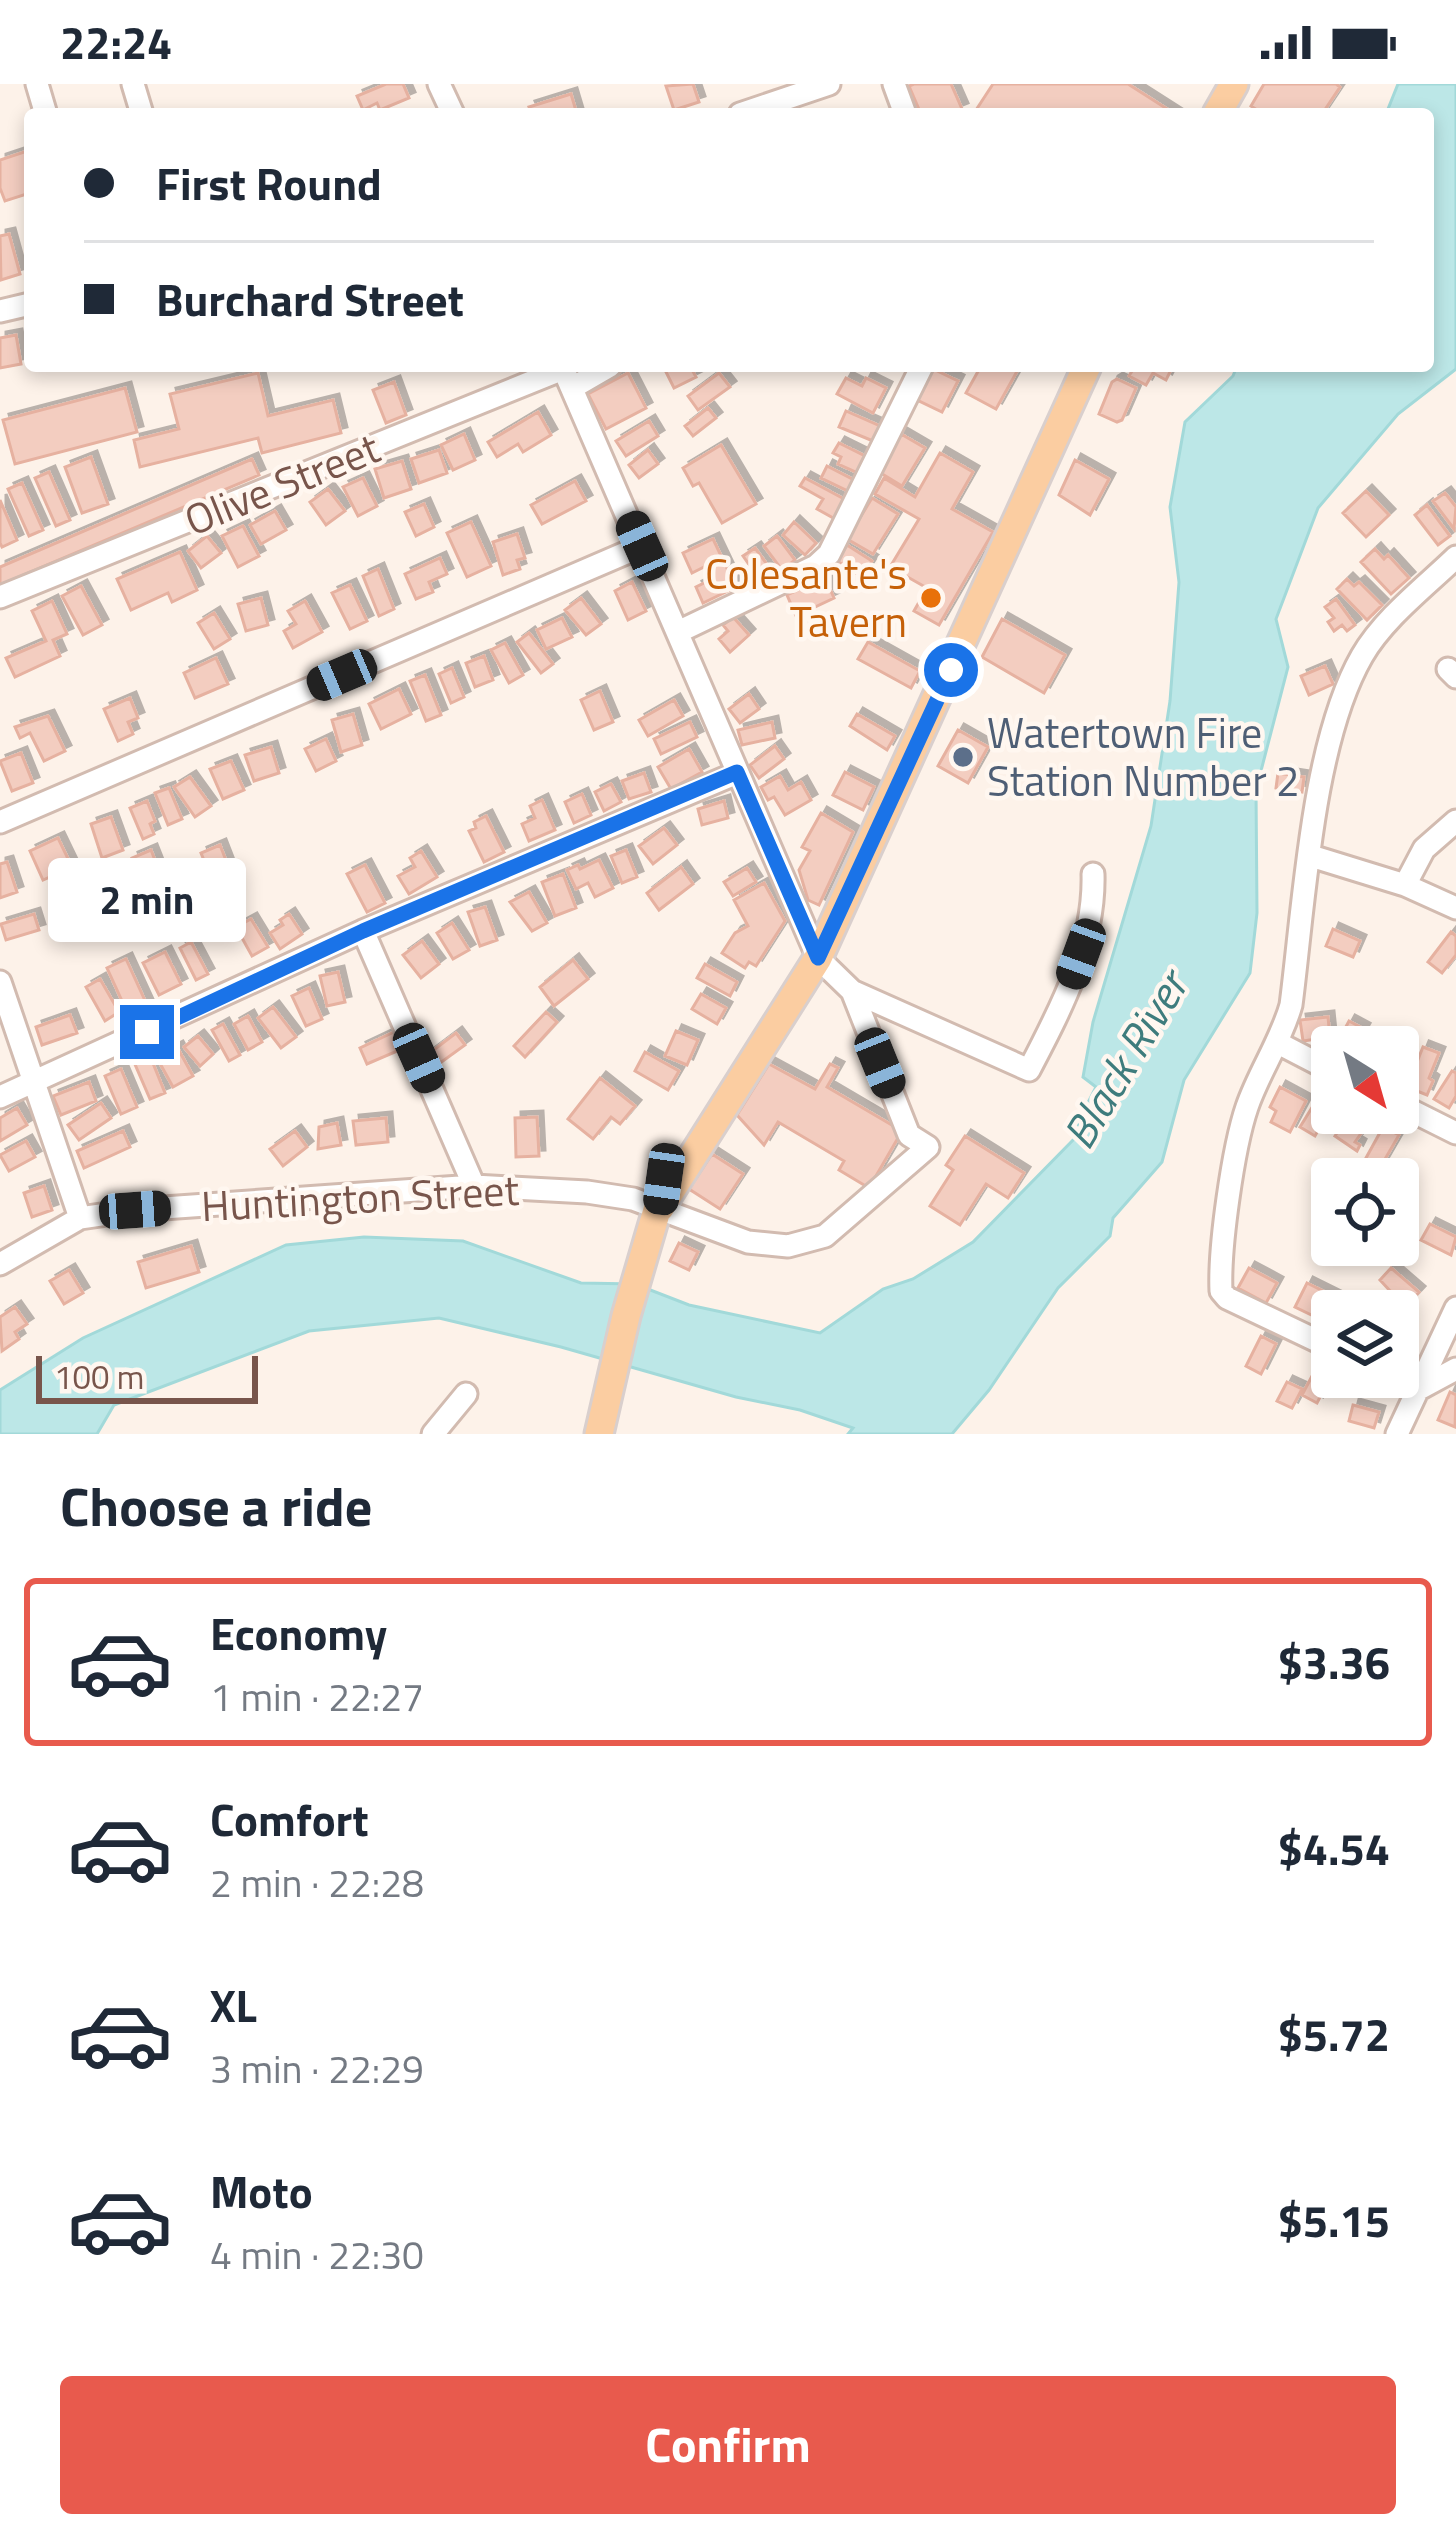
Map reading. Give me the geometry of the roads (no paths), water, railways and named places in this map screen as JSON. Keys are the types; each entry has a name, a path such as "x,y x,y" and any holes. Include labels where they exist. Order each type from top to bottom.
{"main road":[{"path":"599,1434 659,1208 682,1179 818,958 1084,372"}],"street":[{"path":"771,93 829,84"},
{"path":"677,632 816,566 829,554 919,372"},
{"path":"566,374 818,958 852,991 1029,1070 1081,954 1094,911 1093,874"},
{"name":"Olive Street","path":"0,597 566,374"},
{"path":"0,822 642,546"},
{"path":"1311,1338 1221,1291 1237,1155 1246,1111 1292,1005 1324,760 1355,670 1393,618 1456,557"},
{"path":"0,1097 363,931 737,772"},
{"path":"1405,885 1424,849 1456,821"},
{"path":"1311,856 1405,885 1456,908"},
{"path":"363,931 474,1186"},
{"path":"0,982 80,1219"},
{"name":"Huntington Street","path":"0,1264 80,1219 135,1210 474,1186 587,1192 659,1208 748,1242 788,1246 825,1236 928,1147 909,1135 852,991"},
{"path":"1277,1043 1311,1060"},
{"path":"1419,1114 1456,1133"},
{"path":"1419,1389 1456,1308"},
{"path":"1419,1389 1456,1369"},
{"path":"434,1434 466,1394"},
{"path":"1397,1434 1415,1398"}],"water":[{"name":"Black River","path":"1398,84 1456,84 1456,369 1398,414 1318,508 1276,619 1288,667 1256,790 1257,913 1250,973 1184,1080 1162,1162 1113,1218 1110,1236 1058,1288 989,1390 952,1434 848,1434 853,1428 800,1410 439,1318 309,1331 114,1405 97,1434 0,1434 0,1390 83,1338 286,1245 364,1237 463,1241 581,1283 635,1284 689,1305 820,1333 883,1289 913,1279 973,1242 1075,1138 1096,1087 1083,1077 1093,1022 1151,826 1170,701 1179,582 1170,507 1185,422 1235,372 1434,372 1434,108 1388,108"}],"place":[{"name":"Colesante's Tavern","path":"931,598"},
{"name":"Watertown Fire Station Number 2","path":"963,757"}]}
